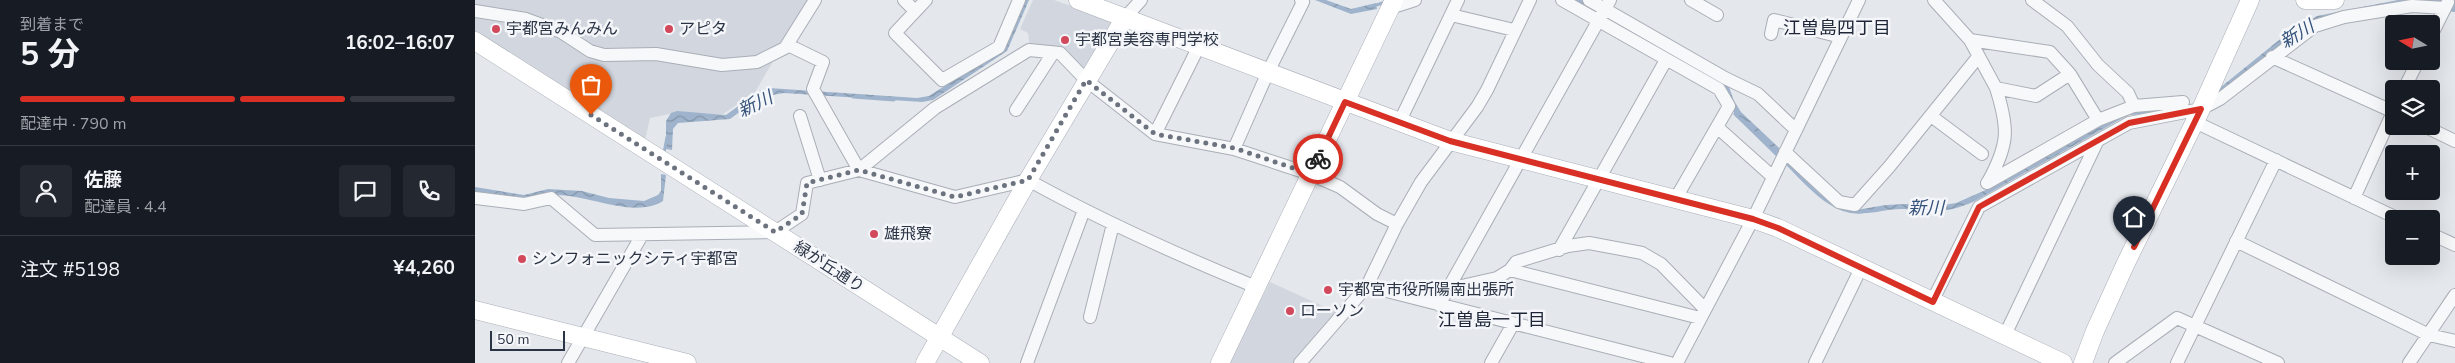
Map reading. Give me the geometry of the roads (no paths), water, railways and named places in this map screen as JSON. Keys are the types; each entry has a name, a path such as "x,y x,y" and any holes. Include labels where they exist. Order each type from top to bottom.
{"street":[{"path":"475,11 526,19 561,32 590,51 604,55 656,54 722,64 757,62 785,48 815,0"},
{"path":"904,0 915,11"},
{"path":"926,0 895,33 942,80 999,47 1019,0"},
{"path":"1078,0 1450,141 1753,219 2063,363"},
{"path":"925,363 1086,80 1124,18 1141,0"},
{"path":"1234,148 1268,72 1303,2 1301,0"},
{"path":"1221,363 1392,4 1415,0"},
{"path":"1399,123 1458,0"},
{"path":"1300,363 1367,286 1397,224 1421,182 1477,107 1530,0"},
{"path":"1562,0 1604,9 1666,60 1719,88 1729,106 1676,198"},
{"path":"1589,0 1725,78 1758,94 1796,130"},
{"path":"1691,0 1717,15"},
{"path":"1677,363 1753,219 1859,0"},
{"path":"1934,0 1969,40 1996,88 2005,115 2005,140 2001,158 1987,182 2098,120 2134,106 2183,102"},
{"path":"2032,0 2067,26 2099,65 2128,92 2134,106"},
{"path":"2083,363 2095,331 2125,265 2198,116 2250,0"},
{"path":"2305,0 2335,0"},
{"path":"1933,302 1979,207 2129,123 2198,116 2272,57 2315,26 2344,17 2412,6 2447,4 2440,18"},
{"path":"1439,305 1604,9"},
{"path":"1451,15 1514,30"},
{"path":"1771,34 1774,20 1841,38"},
{"path":"1969,40 2050,52 2070,74 2098,120"},
{"name":"緑が丘通り","path":"475,41 980,363"},
{"path":"788,45 823,62 813,89 859,170 955,197 1028,180 1084,210 1176,254 1256,287"},
{"path":"1155,134 1199,46"},
{"path":"475,198 524,204 551,198 595,235 775,232 802,214 807,183 859,170 935,108 1029,50 1060,53 1086,80 1155,134 1234,148 1311,174 1340,187 1377,214 1397,224"},
{"path":"1016,110 1053,53"},
{"path":"1785,152 1839,202 1855,205 1931,116 1978,57"},
{"path":"2272,57 2385,107"},
{"path":"1559,250 1666,60"},
{"path":"1996,88 2036,96 2070,74"},
{"path":"800,116 820,180"},
{"path":"1931,116 1982,154"},
{"path":"2198,116 2276,160 2385,212"},
{"path":"1717,127 1773,177"},
{"path":"2354,198 2385,129"},
{"path":"2440,134 2455,141"},
{"path":"2005,335 2097,142"},
{"path":"2177,363 2276,160"},
{"path":"1027,363 1084,210"},
{"path":"1091,317 1113,224"},
{"path":"568,363 642,235"},
{"path":"2440,238 2455,245"},
{"path":"2236,241 2429,335 2455,341"},
{"path":"1448,289 1497,278 1510,270 1516,262 1589,243 1642,253 1661,264 1703,313"},
{"path":"1815,363 1861,268"},
{"path":"1510,270 1703,313"},
{"path":"1367,286 1670,363"},
{"path":"2409,363 2455,295"},
{"path":"475,310 583,337 652,359 687,363"},
{"path":"2115,363 2177,318 2278,363"},
{"path":"1491,363 1513,324"}],"water":[{"path":"1024,0 1029,0 1007,51 933,100 922,102 784,93 760,97 730,119 678,123 673,129 672,150 666,149 666,121 671,113 677,111 726,115 759,91 769,88 917,98 929,96 1002,49"},
{"path":"1315,0 1326,0 1351,9 1376,3 1377,9 1351,14"},
{"path":"1571,0 1581,0 1728,84 1734,101 1741,112 1828,194 1856,210 1886,205 1938,206 1956,203 1988,189 2127,111 2179,108 2179,113 2128,115 1975,201 1955,208 1940,211 1897,209 1865,213 1852,212 1840,207 1792,170 1735,116 1732,105"},
{"path":"2398,0 2432,0 2432,2 2300,32 2275,49 2219,94 2216,91 2284,36 2317,16"},
{"path":"661,174 666,175 663,201 652,206 639,208 611,205 557,195 555,193 518,198 475,191 475,187 524,195 548,189 582,191 609,198 644,201 658,195 661,191"}],"waterway":[{"name":"新川","path":"2433,0 2455,3"},
{"name":"新川","path":"1373,6 1386,2"},
{"name":"新川","path":"755,100 772,93"},
{"name":"新川","path":"853,97 894,100"},
{"name":"新川","path":"1735,114 1780,158"},
{"name":"新川","path":"664,153 667,137"},
{"name":"新川","path":"1785,162 1810,187 1830,203 1851,212 1862,212"},
{"name":"新川","path":"475,191 484,192"}],"place":[{"name":"宇都宮みんみん","path":"496,29"},
{"name":"アピタ","path":"669,29"},
{"name":"宇都宮美容専門学校","path":"1065,40"},
{"name":"雄飛寮","path":"874,234"},
{"name":"シンフォニックシティ宇都宮","path":"522,259"},
{"name":"宇都宮市役所陽南出張所","path":"1328,290"},
{"name":"ローソン","path":"1290,311"}],"district":[{"name":"江曽島四丁目","path":"1837,28"},
{"name":"江曽島一丁目","path":"1492,320"}]}
